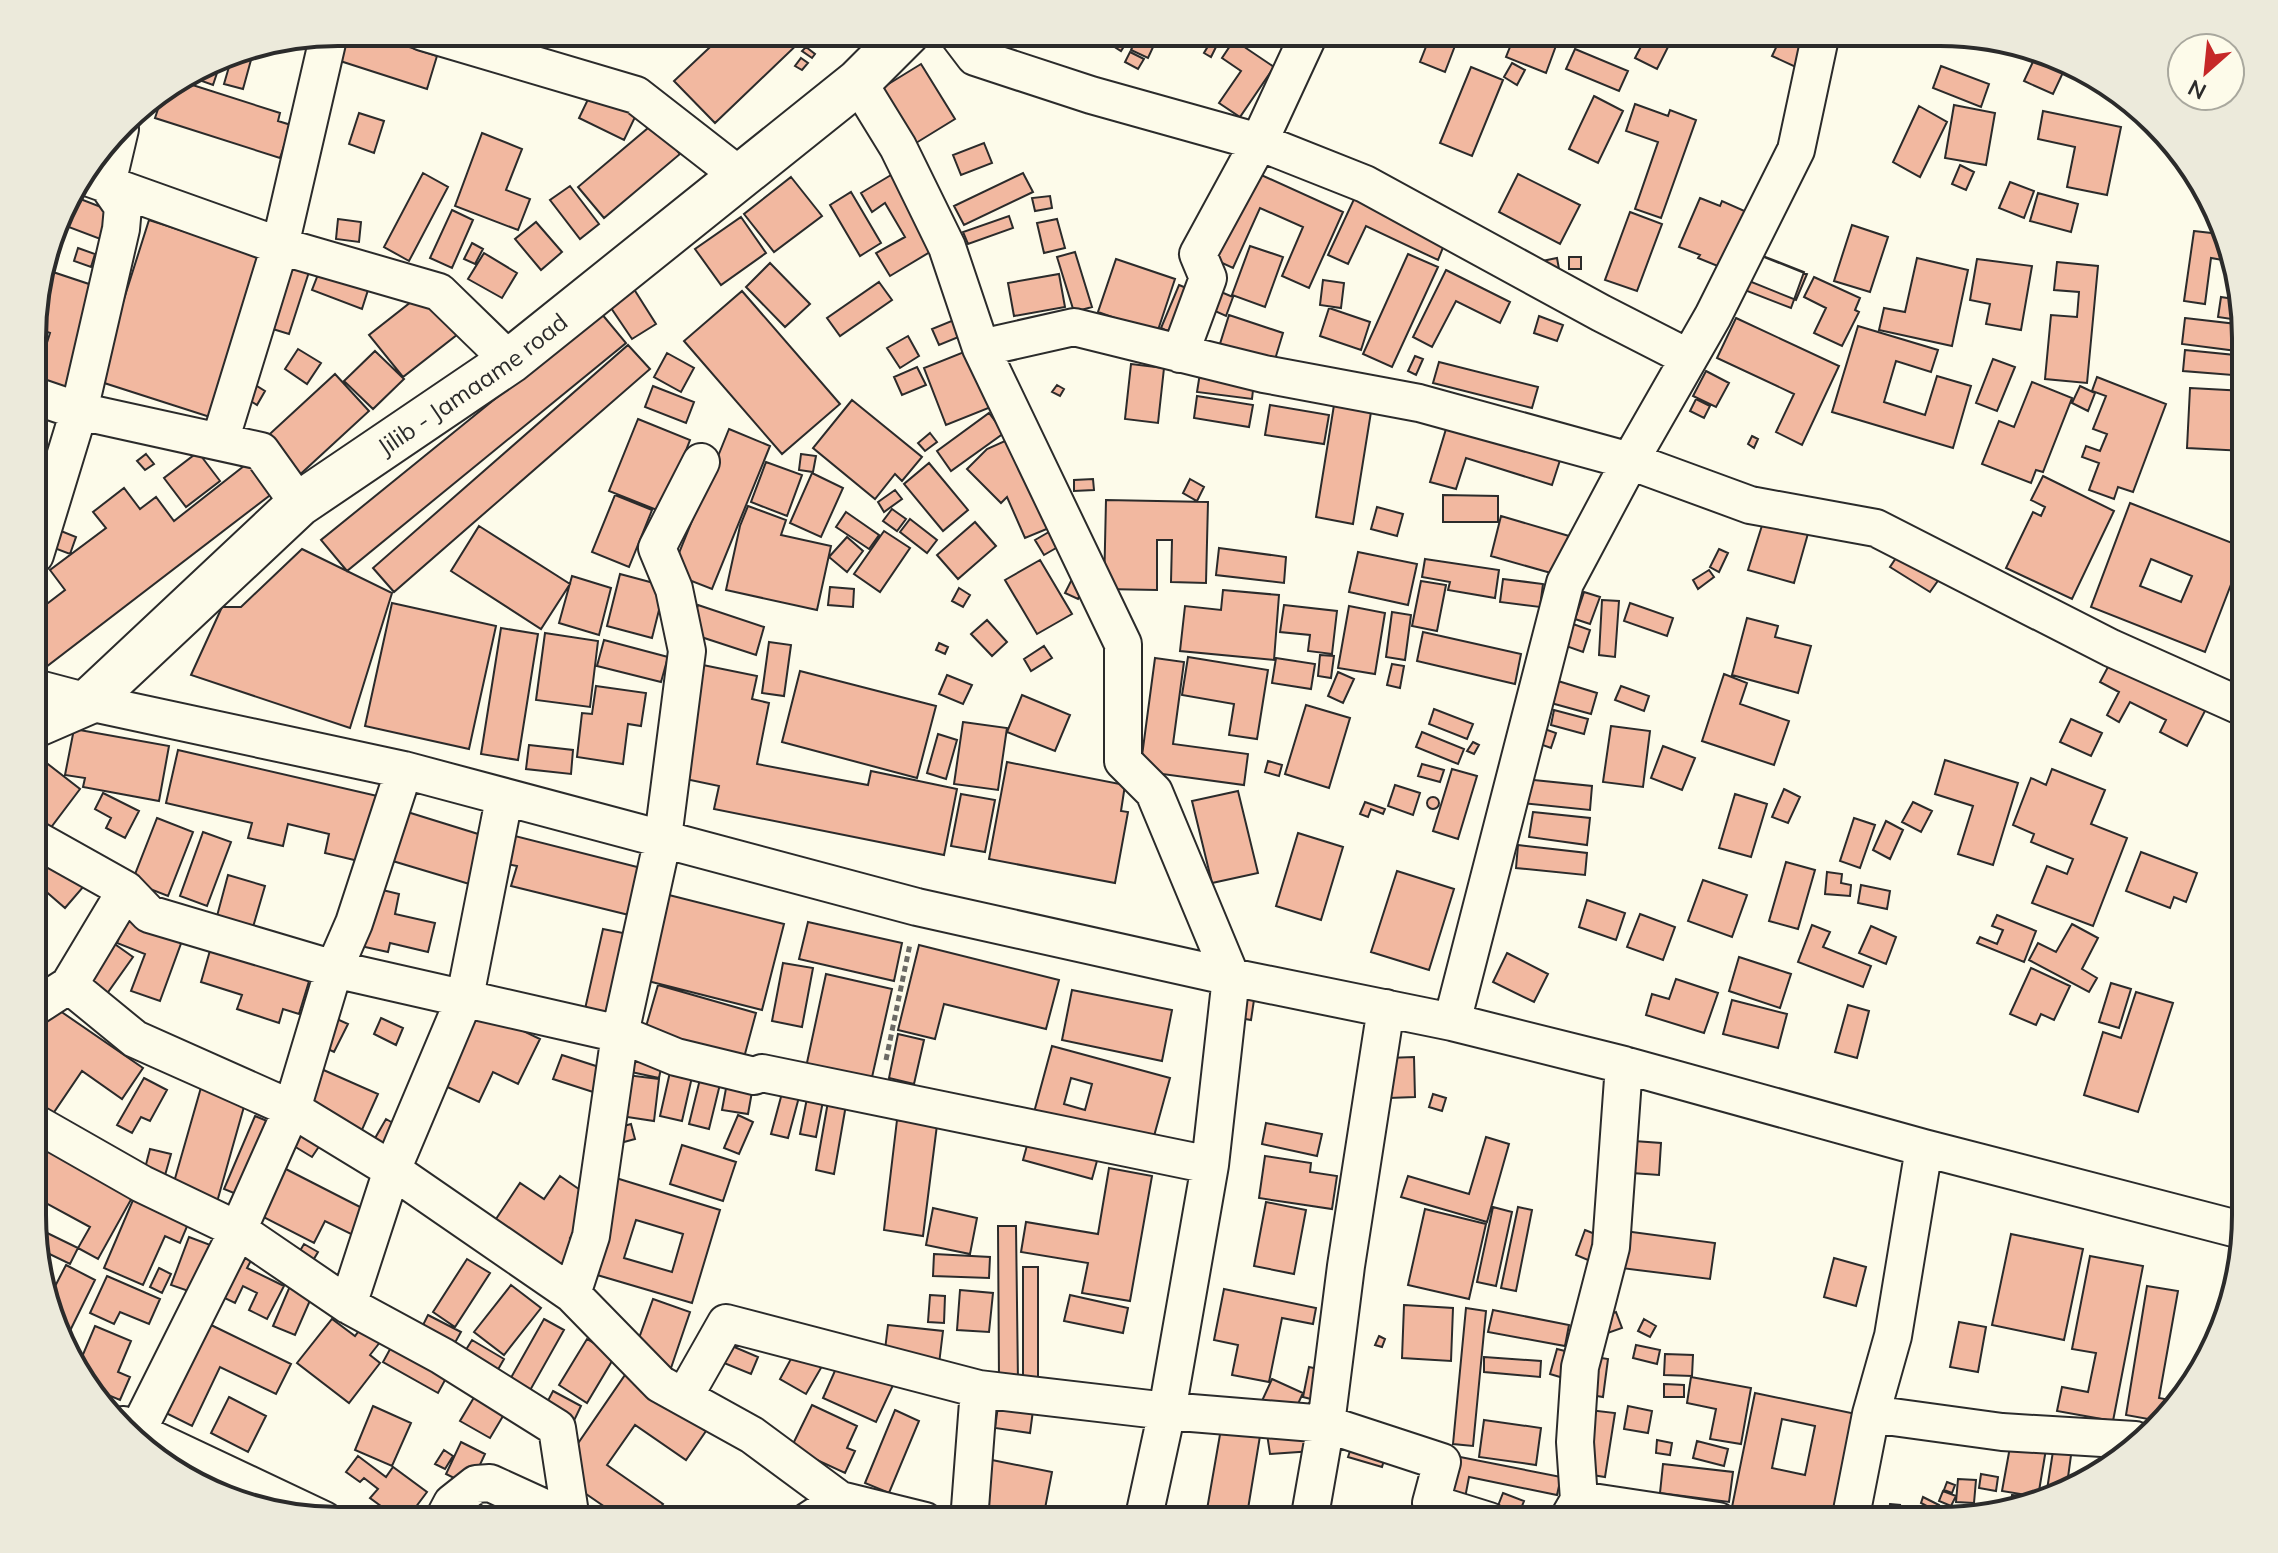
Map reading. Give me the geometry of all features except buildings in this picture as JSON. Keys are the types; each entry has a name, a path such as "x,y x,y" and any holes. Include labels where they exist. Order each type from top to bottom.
{"main road":[{"name":"Jilib - Jamaame road","path":"46,720 88,702 299,504 510,361 858,82 894,46"}],"street":[{"path":"513,46 636,95 740,176"},
{"path":"967,46 975,57 1091,95 1259,142 1365,184 1689,358"},
{"path":"1180,354 1208,278 1198,254 1259,142 1304,46"},
{"path":"1452,1022 1565,583 1713,316 1796,150 1818,46"},
{"path":"220,441 280,246 326,47"},
{"path":"858,82 898,147 947,247 981,348 1123,644 1123,761 1154,792 1231,977 1210,1165 1167,1411 1146,1507"},
{"path":"96,180 280,246 439,292 510,361"},
{"path":"46,519 79,411 121,229 123,207 96,180"},
{"path":"981,348 1074,327 1264,374 1419,403 1630,461 1750,505 1876,528 2111,648 2232,702"},
{"path":"46,400 79,411 261,451 299,504"},
{"path":"572,1294 591,1236 620,1034 663,838 687,651 674,589 657,548 701,462"},
{"path":"46,691 404,770 917,907 1231,977 1452,1022 2231,1227"},
{"path":"136,1425 238,1230 292,1109 334,969 354,923 404,770"},
{"path":"348,1305 392,1170 465,997 504,799"},
{"path":"46,845 126,890 149,914 334,969 620,1034 676,1057 754,1076 762,1073 1210,1165"},
{"path":"46,1000 69,985 126,890"},
{"path":"69,985 135,1039 292,1109 392,1170 572,1294 660,1384 752,1435 840,1500 868,1507"},
{"path":"1311,1507 1386,1008"},
{"path":"1575,1507 1580,1367 1611,1247 1624,1065"},
{"path":"46,1129 142,1184 238,1230 348,1305 442,1356 557,1428 569,1507"},
{"path":"1853,1507 1871,1414 1893,1336 1924,1148"},
{"path":"684,1397 726,1323 979,1389 1167,1411 1326,1424 1442,1462 1431,1503 1444,1507"},
{"path":"970,1507 979,1389"},
{"path":"1871,1414 2002,1432 2122,1444"},
{"path":"155,1443 284,1502"},
{"path":"450,1507 476,1484 490,1483 543,1507"},
{"path":"829,1507 840,1500"}],"path":[{"path":"879,1096 917,907"}]}
